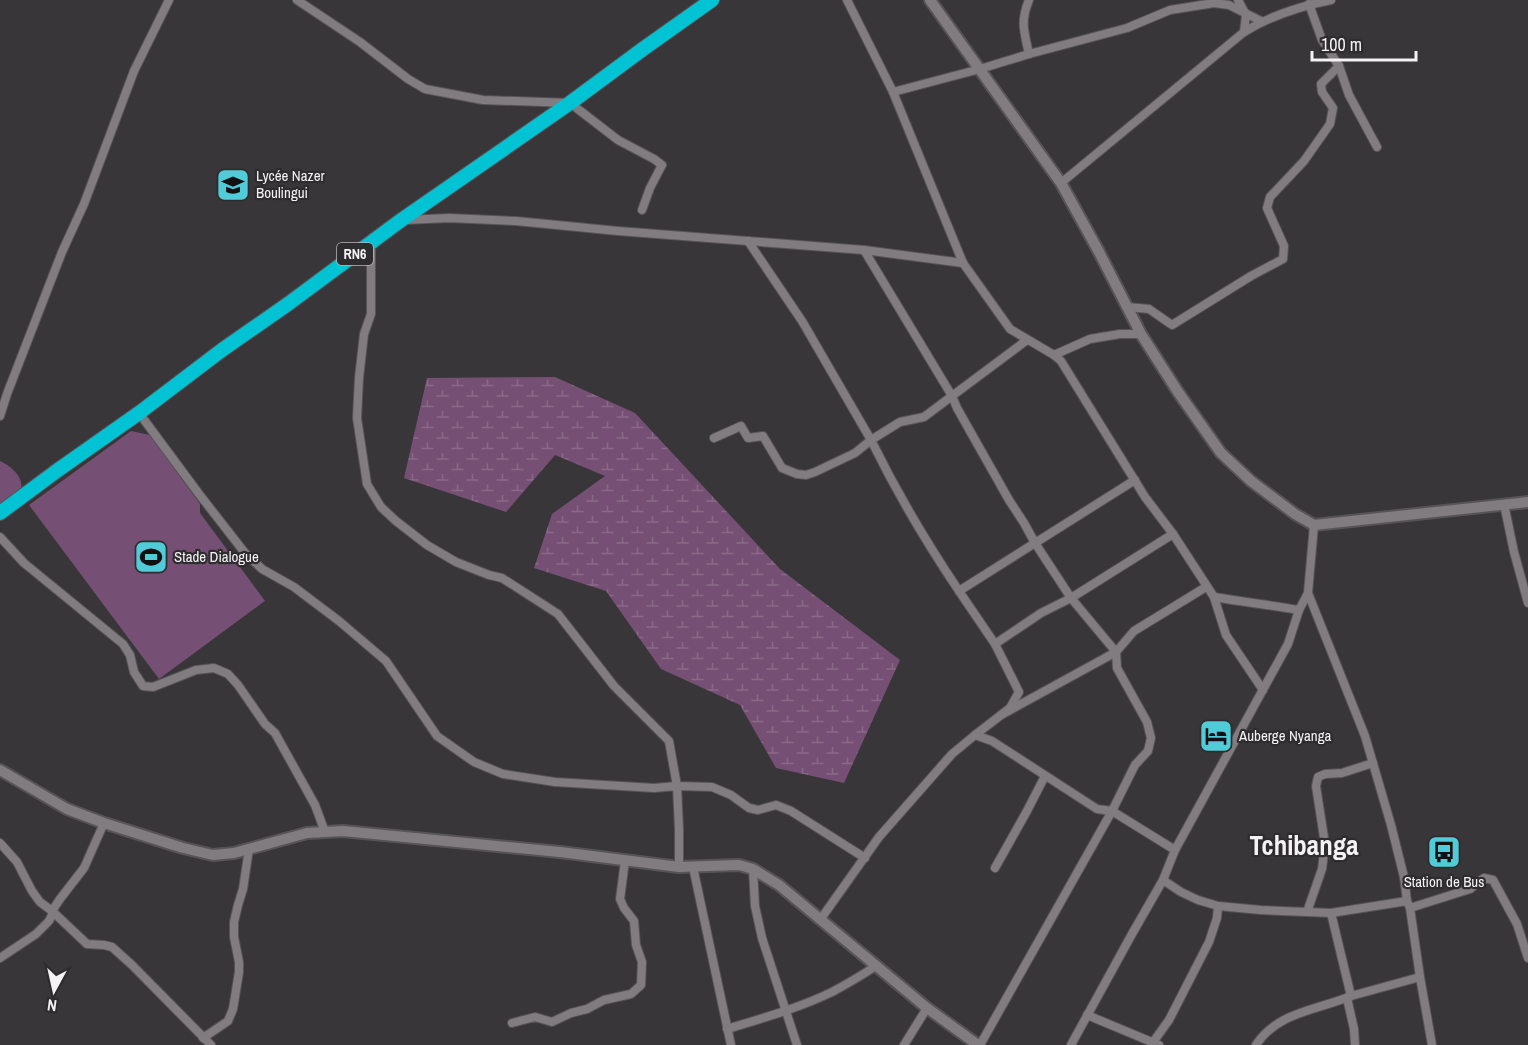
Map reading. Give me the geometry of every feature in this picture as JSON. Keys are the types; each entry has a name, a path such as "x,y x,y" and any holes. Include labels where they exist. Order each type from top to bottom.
{"highway":[{"name":"RN6","path":"0,513 400,220 570,103 712,0"}],"main road":[{"path":"930,0 1061,183 1141,334 1178,392 1221,453 1251,481 1295,514 1314,525 1528,502"},
{"path":"0,770 67,809 104,824 213,855 234,853 307,833 344,831 560,852 679,867 739,865 753,869 779,885 927,1008 979,1045"}],"street":[{"path":"0,416 134,71 169,0"},
{"path":"297,0 425,89 483,100 570,103 618,140 662,165 642,210"},
{"path":"847,0 893,92 963,264 1010,329 1061,361 1145,497 1173,534 1214,597 1226,635 1263,690"},
{"path":"1029,0 1024,13 1023,27 1029,54"},
{"path":"1238,0 1246,15 1244,32"},
{"path":"1061,183 1244,32 1262,21 1309,4 1331,0"},
{"path":"893,92 1127,28 1170,10 1218,1 1262,21"},
{"path":"1309,4 1322,40 1339,66 1349,95 1377,147"},
{"path":"1127,307 1149,309 1172,325 1283,259 1284,246 1267,208 1270,196 1304,161 1330,124 1333,108 1322,92 1321,84 1339,66"},
{"path":"400,220 449,218 516,221 864,250 963,264"},
{"path":"747,241 802,321 918,528 995,644 1019,692 1010,708 952,754 938,769 879,837 820,920"},
{"path":"371,243 371,314 364,333 357,418 367,484 381,507 396,522 427,544 456,562 502,578 558,614 614,686 669,741 679,807 679,867"},
{"path":"864,250 952,396 1035,543 1071,598 1116,652 1117,668 1147,722 1151,738 1148,751 1135,765 1112,811 979,1045"},
{"path":"1054,355 1090,339 1120,334 1141,334"},
{"path":"714,438 741,426 748,438 763,436 782,468 806,475 855,453 870,440 900,422 924,417 1027,340"},
{"path":"139,413 245,553 262,569 294,587 339,621 386,661 437,736 474,762 503,774 555,782 654,788 712,787 731,795 749,808 758,810 776,805 791,811 865,858"},
{"path":"959,591 1135,480"},
{"path":"1504,504 1528,603"},
{"path":"1071,1045 1163,880 1176,850 1288,644 1299,610 1308,593 1314,525"},
{"path":"995,644 1041,613 1071,598 1173,534"},
{"path":"0,537 24,564 123,644 130,655 134,672 143,686 153,687 196,670 214,668 228,674 265,724 275,733 315,805 325,832"},
{"path":"1001,715 1116,652 1134,631 1206,587"},
{"path":"1308,593 1365,736 1391,825 1404,877 1432,1045"},
{"path":"1214,597 1299,610"},
{"path":"975,735 992,741 1097,809 1112,811 1176,850"},
{"path":"1307,912 1322,869 1325,844 1317,792 1318,777 1325,774 1342,773 1373,763"},
{"path":"995,868 1046,776"},
{"path":"0,958 49,921 52,911 84,868 104,824"},
{"path":"0,843 16,862 40,902 87,944 112,947 211,1045"},
{"path":"203,1038 228,1021 232,1009 239,972 234,922 243,889 249,849"},
{"path":"512,1023 535,1017 552,1022 604,1000 631,994 641,985 642,962 636,945 634,921 620,899 625,861"},
{"path":"693,867 731,1045"},
{"path":"753,869 754,906 762,938 797,1045"},
{"path":"1163,880 1181,892 1218,906 1331,913 1408,904 1470,890 1484,878 1493,880 1517,924 1528,958"},
{"path":"1087,1015 1154,1044 1169,1020 1209,942 1217,918 1218,906"},
{"path":"1331,913 1349,997 1355,1045"},
{"path":"728,1029 786,1011 832,992 876,966"},
{"path":"1256,1045 1265,1033 1282,1020 1349,997 1420,977"},
{"path":"904,1045 927,1008"}],"green space":[{"path":"555,377 635,413 780,569 900,660 844,783 776,768 740,705 661,669 606,591 534,568 552,514 605,476 555,455 506,512 404,478 427,378"},
{"name":"Stade Dialogue","path":"131,431 150,435 200,504 200,513 265,601 159,679 29,505"},
{"path":"0,461 19,476 21,490 0,505"}],"place":[{"name":"Lycée Nazer Boulingui","path":"233,185"},
{"name":"Stade Dialogue","path":"151,557"},
{"name":"Auberge Nyanga","path":"1216,736"},
{"name":"Station de Bus","path":"1444,852"}],"district":[{"name":"Tchibanga","path":"1304,846"}]}
